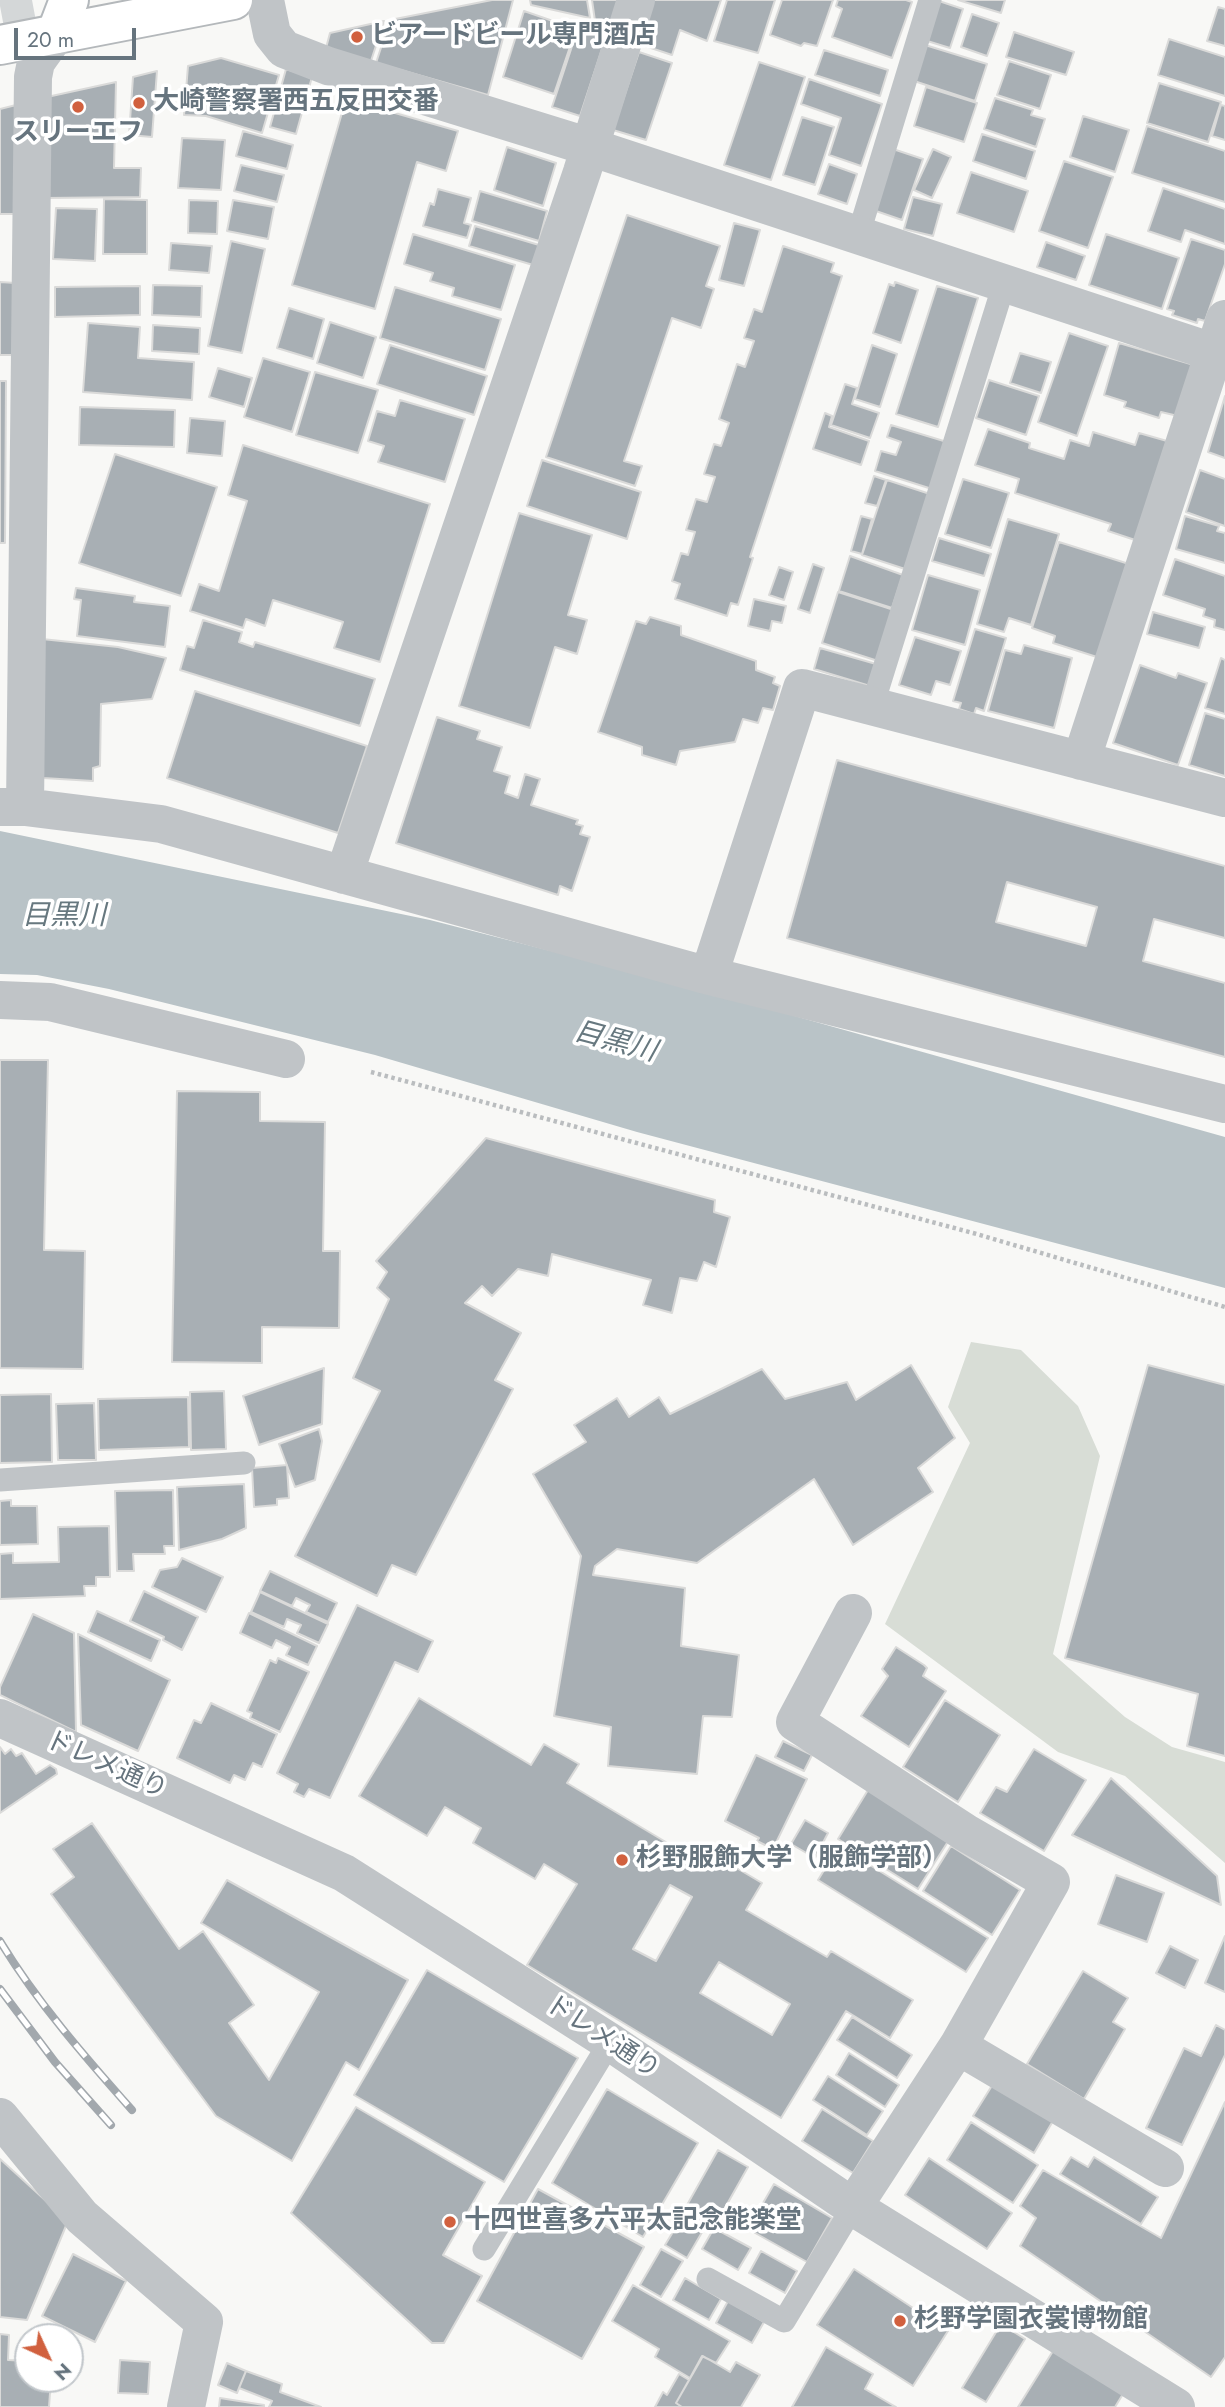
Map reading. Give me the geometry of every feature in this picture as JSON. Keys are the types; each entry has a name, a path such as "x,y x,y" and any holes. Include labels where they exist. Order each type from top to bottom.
{"main road":[{"path":"0,45 62,17 233,0"}],"street":[{"path":"265,0 272,34 284,49 328,66 590,147 1004,284 1221,342 1081,761"},
{"path":"344,875 590,147 636,0"},
{"path":"62,17 36,62 33,76 13,807 161,824 709,975 1225,1104"},
{"path":"709,975 802,688 1225,798"},
{"path":"0,1000 50,1002 286,1059"},
{"path":"853,1614 795,1722 967,1833 1051,1882 958,2046 853,2207"},
{"name":"ドレメ通り","path":"0,1718 344,1873 610,2042 853,2207 1176,2407"},
{"path":"958,2046 1165,2168"},
{"path":"0,2117 82,2217 204,2322 186,2407"}],"lane":[{"path":"858,236 930,0"},
{"path":"872,708 1004,284"},
{"path":"0,1480 244,1463"},
{"path":"484,2249 610,2042"},
{"path":"708,2279 784,2321 853,2207"}],"path":[{"path":"371,1072 973,1233 1225,1307"}],"shaded area":[{"path":"971,1342 1021,1350 1078,1406 1100,1456 1053,1654 1125,1717 1172,1747 1225,1762 1225,1863 1125,1776 1058,1752 885,1624 970,1443 948,1407"}],"water":[{"name":"目黒川","path":"0,831 430,920 695,988 1225,1137 1225,1288 637,1132 375,1055 109,989 37,975 0,974"}],"building":[{"path":"492,0 513,0 488,95 376,63 390,20"},
{"path":"530,0 587,0 590,18 531,5"},
{"path":"592,0 624,0 616,27 595,21"},
{"path":"652,0 721,0 707,41 680,30 672,55 639,44"},
{"path":"727,0 775,0 758,53 714,41"},
{"path":"782,0 833,0 817,46 804,43 801,46 770,35"},
{"path":"838,0 912,2 892,58 832,37 842,9 836,6"},
{"path":"936,0 963,9 950,48 924,40"},
{"path":"958,0 1005,0 1001,13"},
{"path":"1218,7 1225,9 1225,46 1207,41"},
{"path":"524,11 576,29 554,94 503,77"},
{"path":"972,14 999,23 987,56 961,47"},
{"path":"384,21 370,64 326,48 330,33"},
{"path":"578,28 606,37 580,116 552,107"},
{"path":"1014,32 1074,52 1066,75 1006,57"},
{"path":"1169,39 1225,57 1225,96 1158,75"},
{"path":"925,45 987,64 975,101 914,81"},
{"path":"824,50 888,70 880,96 815,75"},
{"path":"639,52 672,63 646,140 613,130"},
{"path":"221,58 279,75 262,133 206,116 184,115 188,66"},
{"path":"1009,61 1051,75 1040,109 997,95"},
{"path":"759,62 805,77 771,180 724,165"},
{"path":"286,69 312,77 296,134 270,127"},
{"path":"157,71 152,137 129,135 133,77"},
{"path":"809,79 882,104 861,166 829,155 841,118 801,104"},
{"path":"116,82 114,168 141,168 140,197 46,198 47,97"},
{"path":"1159,83 1221,102 1208,142 1147,123"},
{"path":"926,87 977,103 964,142 914,126"},
{"path":"995,98 1033,110 1031,115 1045,119 1036,147 984,129"},
{"path":"346,99 458,131 446,171 417,162 375,309 292,285"},
{"path":"16,105 15,214 0,214 0,109"},
{"path":"1221,105 1225,106 1225,140 1212,136"},
{"path":"1083,116 1129,130 1115,172 1070,157"},
{"path":"802,117 834,127 815,185 783,175"},
{"path":"1147,126 1225,151 1225,202 1132,173"},
{"path":"243,131 293,145 287,169 236,156"},
{"path":"982,134 1035,151 1026,179 973,161"},
{"path":"182,138 225,140 221,190 178,188"},
{"path":"507,147 556,163 543,206 494,190"},
{"path":"893,149 923,159 902,220 873,210"},
{"path":"933,149 951,157 932,198 914,190"},
{"path":"1064,161 1113,177 1088,248 1039,231"},
{"path":"829,164 857,174 847,204 818,194"},
{"path":"241,165 284,175 277,202 234,191"},
{"path":"971,172 1028,191 1014,232 957,213"},
{"path":"1163,188 1225,209 1225,244 1185,230 1181,242 1148,231"},
{"path":"438,189 471,198 464,223 471,225 467,238 423,226 430,203 434,205"},
{"path":"480,191 547,211 539,241 472,221"},
{"path":"913,197 942,204 933,236 904,229"},
{"path":"104,199 147,200 147,254 103,254"},
{"path":"189,200 218,201 217,234 188,233"},
{"path":"233,200 274,207 268,239 227,231"},
{"path":"56,208 97,209 95,261 53,259"},
{"path":"627,215 720,246 706,286 714,289 701,328 672,318 624,461 642,466 635,486 546,457"},
{"path":"734,223 760,230 744,286 719,280"},
{"path":"475,226 539,245 533,265 469,246"},
{"path":"413,234 515,265 501,310 452,296 454,288 430,281 433,273 404,264"},
{"path":"1106,234 1179,258 1162,309 1089,285"},
{"path":"1191,239 1225,250 1225,264 1205,321 1198,319 1197,323 1172,315 1174,311 1167,309"},
{"path":"231,241 265,249 242,353 208,346"},
{"path":"1046,242 1085,256 1076,280 1037,267"},
{"path":"171,243 212,246 209,273 169,270"},
{"path":"783,246 834,263 831,272 842,276 750,557 753,558 738,605 731,603 727,616 675,599 680,584 672,581 681,553 688,555 695,532 686,530 696,499 707,502 715,477 704,474 714,444 721,446 729,423 719,419 737,364 745,367 754,341 744,338 754,309 762,312"},
{"path":"0,282 16,283 14,355 0,355"},
{"path":"895,282 918,290 901,343 873,333 889,284 894,286"},
{"path":"153,285 202,286 201,317 152,315"},
{"path":"140,286 140,315 55,317 55,287"},
{"path":"937,286 978,298 938,427 896,414"},
{"path":"395,287 501,319 485,370 380,338"},
{"path":"289,308 324,319 313,359 277,348"},
{"path":"330,322 376,337 363,378 317,363"},
{"path":"88,323 140,327 138,358 194,362 192,400 83,392"},
{"path":"153,325 200,328 199,354 152,351"},
{"path":"1069,333 1108,346 1077,436 1038,422"},
{"path":"1119,343 1194,365 1178,416 1161,412 1159,418 1124,407 1126,402 1104,395"},
{"path":"390,345 487,376 474,415 377,384"},
{"path":"872,345 897,354 880,407 855,399"},
{"path":"1020,353 1051,362 1041,393 1010,383"},
{"path":"263,358 310,372 292,432 244,417"},
{"path":"218,368 252,378 244,407 209,397"},
{"path":"315,372 378,390 358,453 296,435"},
{"path":"989,380 1039,396 1026,435 976,418"},
{"path":"0,381 6,381 5,543 0,543"},
{"path":"845,384 857,388 852,404 879,413 870,438 831,425"},
{"path":"1225,396 1225,458 1208,452"},
{"path":"400,400 465,419 445,482 378,462 384,446 368,441 377,411 395,416"},
{"path":"80,407 175,410 174,447 79,445"},
{"path":"825,413 832,416 829,427 869,441 861,465 813,449"},
{"path":"190,418 225,421 222,456 187,453"},
{"path":"891,425 947,442 932,489 875,471 881,451 896,455 901,442 887,437"},
{"path":"988,429 1030,443 1029,448 1064,459 1070,440 1089,446 1093,432 1135,445 1139,433 1167,441 1135,540 1108,531 1111,524 1015,493 1019,479 975,465"},
{"path":"243,445 430,504 380,662 334,648 343,622 273,600 265,626 246,619 243,628 190,611 199,584 219,591 247,501 228,495"},
{"path":"115,454 217,487 181,596 79,563"},
{"path":"542,460 641,492 627,539 527,506"},
{"path":"1200,470 1225,479 1225,526 1186,512"},
{"path":"874,476 886,480 877,506 865,503"},
{"path":"963,479 1009,493 991,548 945,534"},
{"path":"887,480 930,494 905,569 862,555"},
{"path":"519,513 592,535 568,615 587,620 577,654 555,647 530,728 459,706"},
{"path":"861,516 872,519 862,554 851,551"},
{"path":"1185,516 1219,526 1217,531 1225,533 1225,563 1176,549"},
{"path":"1008,519 1059,534 1031,625 1009,618 1004,632 977,624"},
{"path":"939,538 991,554 984,576 932,561"},
{"path":"1059,542 1129,564 1100,658 1053,643 1055,636 1032,628"},
{"path":"850,556 903,575 892,608 839,591"},
{"path":"1175,559 1225,576 1225,630 1214,627 1215,620 1203,616 1205,609 1163,595"},
{"path":"813,564 824,568 810,613 798,609"},
{"path":"779,567 793,572 784,600 769,595"},
{"path":"928,575 980,590 965,645 912,630"},
{"path":"76,588 135,596 134,602 170,606 165,647 77,636 81,600 74,599"},
{"path":"838,592 894,610 878,661 822,643"},
{"path":"754,599 786,606 782,623 772,621 770,631 748,626"},
{"path":"1153,612 1205,627 1199,648 1147,634"},
{"path":"650,617 681,626 681,635 756,661 756,670 775,677 773,683 780,686 773,710 763,708 758,723 743,719 735,742 680,751 676,765 642,755 642,747 598,732 636,621 646,624"},
{"path":"203,620 242,632 239,642 253,647 255,642 375,679 360,726 180,670 187,646 194,648"},
{"path":"975,629 1006,638 984,711 976,708 974,714 959,709 961,703 953,701"},
{"path":"915,637 961,651 950,685 936,681 931,695 899,685"},
{"path":"42,639 118,647 166,658 152,699 101,704 100,766 93,768 93,781 43,778"},
{"path":"1024,645 1072,658 1054,728 988,711 1005,650 1021,654"},
{"path":"820,648 876,664 870,686 814,669"},
{"path":"1221,658 1225,660 1225,714 1205,708"},
{"path":"1140,665 1176,678 1178,673 1207,683 1178,765 1113,743"},
{"path":"195,691 367,746 338,833 167,778"},
{"path":"1205,713 1225,719 1225,776 1189,765"},
{"path":"437,717 480,731 477,739 502,747 494,771 510,776 505,793 518,798 525,774 540,779 531,805 578,820 576,824 583,826 580,834 590,837 572,891 560,886 558,895 396,843"},
{"path":"837,760 1225,866 1225,938 1154,919 1143,961 1225,983 1225,1057 787,938","holes":["1007,882 1097,907 1086,946 996,922"]},
{"path":"0,1060 48,1060 44,1250 85,1251 83,1369 0,1368"},
{"path":"177,1091 260,1092 260,1121 325,1122 323,1251 340,1251 339,1328 262,1327 262,1363 172,1362"},
{"path":"486,1138 715,1200 714,1212 730,1217 716,1267 704,1262 697,1281 680,1278 672,1313 643,1305 651,1280 552,1254 548,1276 518,1269 492,1296 482,1286 465,1303 521,1333 495,1380 513,1389 416,1575 392,1565 377,1596 295,1556 380,1391 353,1378 389,1299 377,1288 387,1272 376,1261"},
{"path":"911,1365 955,1438 918,1468 933,1492 853,1545 814,1479 697,1563 617,1549 595,1566 593,1575 685,1588 681,1646 739,1655 732,1717 703,1716 697,1774 608,1766 611,1727 554,1716 581,1556 533,1474 586,1442 574,1425 617,1398 629,1417 659,1397 670,1414 762,1369 785,1399 847,1382 856,1400"},
{"path":"1148,1365 1225,1385 1225,1756 1187,1746 1198,1694 1065,1658"},
{"path":"324,1368 322,1424 259,1445 243,1396"},
{"path":"224,1391 226,1449 191,1450 190,1392"},
{"path":"51,1394 52,1462 0,1463 0,1395"},
{"path":"188,1397 189,1447 99,1450 98,1399"},
{"path":"94,1403 96,1460 58,1460 56,1404"},
{"path":"319,1429 322,1441 315,1480 295,1487 279,1444"},
{"path":"287,1465 289,1498 277,1499 277,1505 254,1507 252,1468"},
{"path":"244,1484 246,1528 222,1539 179,1550 177,1487"},
{"path":"173,1490 174,1546 164,1546 165,1554 133,1554 134,1571 117,1571 115,1491"},
{"path":"11,1500 11,1506 37,1506 38,1544 0,1545 0,1501"},
{"path":"109,1526 110,1577 96,1577 96,1586 84,1586 85,1596 0,1599 0,1554 13,1553 13,1563 59,1562 58,1527"},
{"path":"182,1558 223,1577 206,1612 152,1587 160,1570 177,1567"},
{"path":"270,1571 337,1603 328,1622 306,1612 310,1605 296,1598 292,1606 260,1591"},
{"path":"144,1591 198,1617 182,1650 163,1640 164,1637 130,1621"},
{"path":"260,1592 328,1624 319,1643 297,1633 301,1625 287,1619 284,1627 251,1612"},
{"path":"357,1605 433,1641 418,1672 395,1662 330,1798 309,1789 304,1797 294,1792 298,1784 277,1773"},
{"path":"97,1611 160,1640 151,1661 88,1632"},
{"path":"249,1613 317,1646 308,1665 286,1655 290,1647 276,1640 272,1648 240,1633"},
{"path":"33,1614 74,1633 76,1732 0,1695 0,1687"},
{"path":"78,1634 170,1680 138,1751 81,1725"},
{"path":"896,1647 924,1665 927,1668 923,1676 946,1691 909,1747 861,1716 888,1676 882,1669"},
{"path":"278,1658 309,1672 280,1732 250,1718 252,1713 247,1711 270,1660 276,1663"},
{"path":"419,1698 531,1765 544,1744 579,1764 567,1783 706,1866 713,1854 762,1883 746,1910 827,1957 831,1951 913,2000 890,2038 846,2011 781,2118 527,1965 577,1884 544,1864 535,1879 473,1843 481,1828 445,1807 427,1836 359,1796","holes":["670,1885 692,1897 656,1961 633,1949","719,1962 790,2004 772,2035 700,1993"]},
{"path":"945,1700 1000,1735 958,1802 903,1767"},
{"path":"211,1703 277,1734 262,1767 253,1763 245,1780 234,1775 230,1783 177,1758 194,1720 201,1723"},
{"path":"783,1741 812,1755 804,1771 775,1757"},
{"path":"0,1747 5,1754 11,1749 16,1756 22,1753 36,1774 50,1765 56,1769 57,1774 0,1813"},
{"path":"1034,1749 1086,1780 1044,1851 980,1813 996,1787 1007,1792"},
{"path":"756,1755 807,1779 773,1849 757,1841 759,1838 725,1821"},
{"path":"1111,1778 1217,1876 1221,1905 1072,1835"},
{"path":"868,1790 949,1840 918,1889 838,1839"},
{"path":"805,1820 828,1833 815,1858 791,1844"},
{"path":"92,1823 179,1949 203,1931 254,2005 229,2023 269,2080 319,1992 201,1923 227,1880 408,1980 359,2070 346,2062 292,2161 216,2116 51,1894 74,1877 53,1849"},
{"path":"839,1846 988,1938 966,1972 818,1880"},
{"path":"951,1846 1020,1890 992,1935 923,1891"},
{"path":"1116,1875 1164,1893 1147,1942 1098,1924"},
{"path":"1225,1936 1225,1992 1205,1983"},
{"path":"1170,1946 1198,1960 1185,1988 1156,1973"},
{"path":"427,1970 578,2058 504,2182 354,2095"},
{"path":"1083,1971 1128,1998 1113,2022 1125,2029 1084,2099 1027,2064"},
{"path":"852,2017 912,2055 897,2078 837,2040"},
{"path":"1216,2025 1225,2030 1225,2055 1182,2145 1146,2128 1184,2048 1201,2056"},
{"path":"849,2053 899,2085 885,2107 836,2075"},
{"path":"828,2076 883,2111 867,2135 813,2100"},
{"path":"993,2084 1053,2121 1034,2153 973,2116"},
{"path":"607,2089 698,2143 643,2237 552,2183"},
{"path":"1225,2102 1225,2357 1211,2377 1020,2246 1036,2218 1020,2206 1043,2170 1161,2238"},
{"path":"356,2107 485,2182 443,2255 482,2276 444,2343 432,2343 291,2213"},
{"path":"822,2109 873,2141 853,2173 802,2141"},
{"path":"971,2122 1038,2165 1013,2203 947,2160"},
{"path":"718,2150 748,2167 717,2222 687,2205"},
{"path":"1071,2157 1088,2167 1094,2157 1158,2197 1141,2224 1060,2174"},
{"path":"929,2158 1012,2213 987,2249 905,2195"},
{"path":"0,2159 68,2221 27,2320 0,2317"},
{"path":"774,2184 832,2218 807,2262 748,2229"},
{"path":"538,2189 644,2247 582,2359 477,2301"},
{"path":"687,2209 708,2222 687,2258 665,2245"},
{"path":"714,2228 751,2248 738,2270 702,2249"},
{"path":"661,2249 683,2261 661,2297 640,2285"},
{"path":"761,2251 797,2271 785,2293 749,2273"},
{"path":"73,2254 126,2281 95,2342 84,2337 84,2323 56,2323 42,2316"},
{"path":"854,2269 948,2331 913,2386 817,2325"},
{"path":"685,2278 721,2299 709,2320 673,2300"},
{"path":"633,2285 730,2341 716,2363 702,2356 690,2378 655,2357 659,2349 612,2321"},
{"path":"728,2301 764,2322 752,2343 716,2323"},
{"path":"1001,2324 1025,2339 986,2402 962,2388"},
{"path":"0,2334 9,2335 8,2360 14,2360 14,2393 50,2393 49,2407 0,2407"},
{"path":"826,2347 873,2374 865,2389 896,2407 792,2407"},
{"path":"1053,2351 1123,2394 1115,2407 1018,2407"},
{"path":"703,2356 730,2372 736,2362 760,2375 741,2407 682,2407 676,2403"},
{"path":"120,2360 150,2362 148,2394 118,2393"},
{"path":"227,2363 246,2371 237,2393 218,2385"},
{"path":"246,2371 282,2384 280,2392 321,2407 269,2407 272,2401 239,2388"},
{"path":"679,2374 689,2380 676,2403 682,2407 655,2407 663,2392 667,2395"},
{"path":"220,2398 264,2405 264,2407 219,2407"}],"tunnel":[{"path":"0,6 32,0"}],"railway":[{"path":"0,1941 46,2007 132,2110"},
{"path":"0,1989 55,2062 111,2125"}],"place":[{"name":"ビアードビール専門酒店","path":"357,37"},
{"name":"大崎警察署西五反田交番","path":"139,103"},
{"name":"スリーエフ","path":"78,107"},
{"name":"杉野服飾大学（服飾学部）","path":"622,1860"},
{"name":"十四世喜多六平太記念能楽堂","path":"450,2222"},
{"name":"杉野学園衣裳博物館","path":"900,2321"}]}
